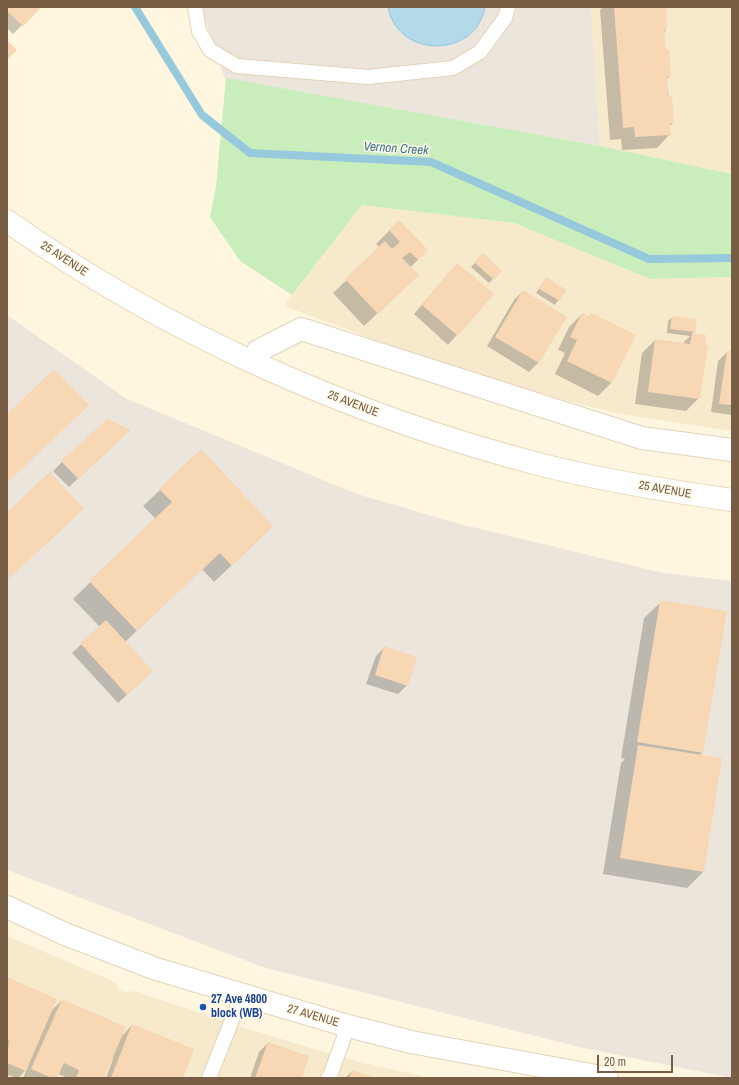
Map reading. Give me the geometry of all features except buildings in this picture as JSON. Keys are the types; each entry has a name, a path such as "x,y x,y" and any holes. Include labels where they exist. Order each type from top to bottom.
{"street":[{"name":"25 AVENUE","path":"7,221 66,261 173,323 252,362 331,396 465,444 543,465 619,482 732,500"},
{"path":"258,351 301,328 642,438 732,450"},
{"name":"27 AVENUE","path":"7,907 65,934 156,969 348,1026 411,1042 607,1078"}],"lane":[{"path":"195,7 199,31 210,50 237,66 368,77 453,68 480,52 505,18 508,7"},
{"path":"208,1078 242,995"},
{"path":"328,1078 348,1026"}],"shaded area":[{"path":"201,7 591,7 600,146 225,79"},
{"path":"591,7 732,7 732,174 600,146"},
{"path":"362,205 514,223 650,279 732,277 732,431 620,414 530,392 443,365 284,306"},
{"path":"7,315 127,399 357,494 460,524 663,573 732,581 732,1078 583,1048 263,967 7,870"},
{"path":"7,936 115,982 120,990 126,993 134,991 254,1031 359,1062 431,1078 7,1078"}],"green space":[{"path":"226,78 600,146 732,174 732,277 650,279 514,223 362,205 292,295 240,261 210,217 216,186"}],"water":[{"path":"388,7 485,7 479,24 467,36 453,44 436,46 420,44 406,36 394,24"}],"waterway":[{"name":"Vernon Creek","path":"135,7 202,115 250,153 431,162 649,259 732,258"}],"place":[{"name":"27 Ave 4800 block (WB)","path":"203,1007"}]}
